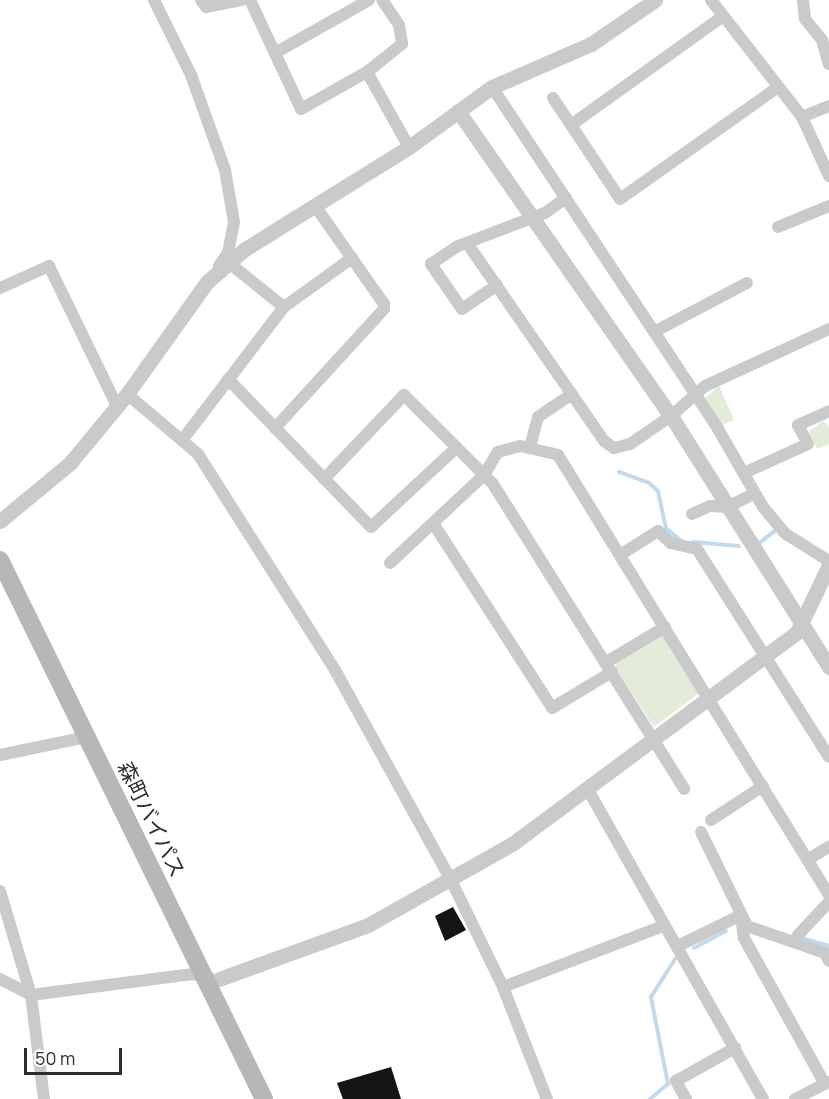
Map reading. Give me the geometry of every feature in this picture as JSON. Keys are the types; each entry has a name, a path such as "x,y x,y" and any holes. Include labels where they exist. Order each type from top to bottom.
{"main road":[{"name":"森町バイパス","path":"0,560 87,737 212,977 264,1099"}],"street":[{"path":"0,521 70,463 122,400 228,253 234,222 231,198 191,75 154,0"},
{"path":"201,0 206,7 241,0"},
{"path":"250,0 301,109 367,72 402,44 399,25 382,0"},
{"path":"275,53 369,0"},
{"path":"711,0 802,117 824,154 829,176"},
{"path":"803,0 805,19 822,40 829,64"},
{"path":"207,282 230,263 409,147 492,87 591,44 649,2"},
{"path":"571,124 723,16"},
{"path":"367,72 409,147"},
{"path":"0,979 31,995 212,977 368,925 452,882 512,844 802,626 829,563 778,527 754,494 744,473 695,395 492,87"},
{"path":"553,98 620,199 778,87"},
{"path":"802,117 829,106"},
{"path":"458,111 671,416 829,667"},
{"path":"497,285 462,309 431,264 467,243 534,217 566,198"},
{"path":"275,428 384,309 384,304 315,206"},
{"path":"778,226 829,206"},
{"path":"467,243 604,441 614,448 630,444 671,416 705,386 829,329"},
{"path":"183,438 284,307 352,258"},
{"path":"230,263 284,307"},
{"path":"0,288 49,266 122,400 183,438 214,476 328,660 452,882 504,987 547,1099"},
{"path":"654,332 747,283"},
{"path":"228,379 371,527 457,447"},
{"path":"530,447 538,417 572,394"},
{"path":"324,479 404,395 484,475 684,789"},
{"path":"744,473 808,444 798,425 828,413"},
{"path":"390,563 484,475 498,452 530,447 558,455 829,895"},
{"path":"692,514 710,506 727,507 754,494"},
{"path":"433,523 552,708 666,627"},
{"path":"620,555 658,531 671,543 697,549 829,758"},
{"path":"0,755 87,737"},
{"path":"711,820 763,786"},
{"path":"587,788 763,1099"},
{"path":"701,832 741,915 752,930 825,953 829,961"},
{"path":"807,860 829,847"},
{"path":"0,891 31,995 44,1099"},
{"path":"798,935 798,931 829,902"},
{"path":"678,946 741,915"},
{"path":"741,915 744,938 827,1083 795,1099"},
{"path":"504,987 665,925"},
{"path":"686,1099 676,1081 735,1048"}],"green space":[{"path":"719,386 734,420 722,425 705,398"},
{"path":"823,421 829,427 829,444 817,449 809,431"},
{"path":"659,636 664,636 699,693 654,727 615,667 617,661"}],"building":[{"path":"453,907 466,930 445,941 435,916"},
{"path":"391,1067 401,1099 343,1099 337,1083"}],"waterway":[{"path":"619,472 649,483 658,491 666,528 680,540"},
{"path":"758,544 776,530"},
{"path":"693,542 739,546"},
{"path":"694,948 726,931"},
{"path":"798,937 829,946"},
{"path":"650,1099 668,1084 651,997 675,959"}]}
